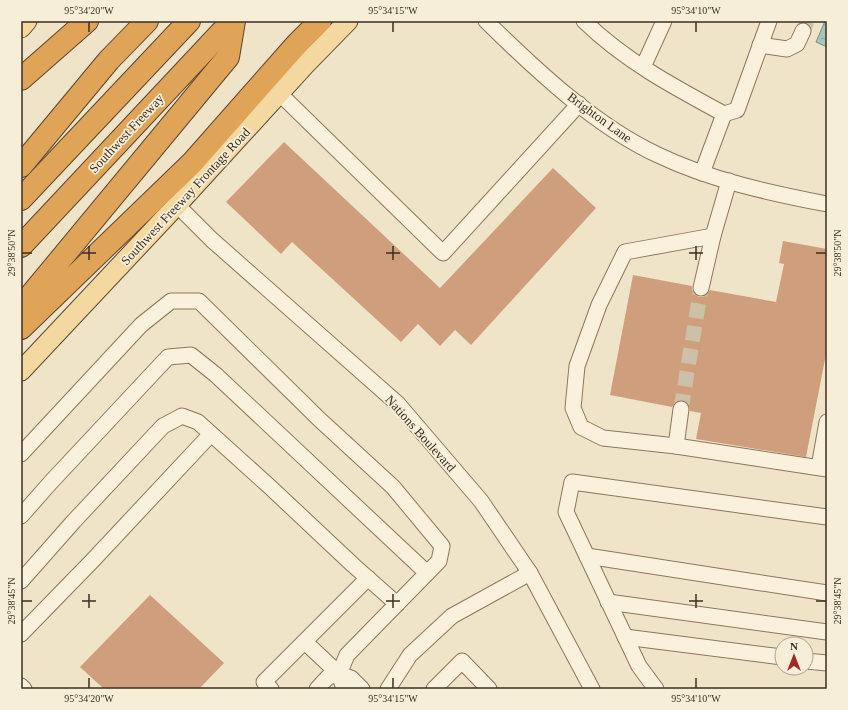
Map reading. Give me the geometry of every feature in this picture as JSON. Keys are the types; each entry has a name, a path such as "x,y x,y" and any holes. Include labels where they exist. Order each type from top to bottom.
{"highway":[{"path":"21,78 68,21"},
{"path":"21,78 86,21"},
{"path":"21,166 109,60 147,21"},
{"path":"21,199 189,21"},
{"path":"21,307 228,57 233,21"},
{"name":"Southwest Freeway","path":"21,246 233,21"},
{"path":"21,328 192,163 297,44 320,21"}],"main road":[{"path":"21,28 27,21"},
{"name":"Southwest Freeway Frontage Road","path":"21,371 86,300 177,205 306,64 348,21"}],"street":[{"path":"584,21 603,40 668,84 724,114 737,110 769,21"},
{"path":"643,67 664,21"},
{"name":"Brighton Lane","path":"491,23 546,78 614,131 658,155 702,173 729,181 827,204"},
{"path":"760,45 787,49 798,44 803,31"},
{"path":"280,94 443,253 579,104"},
{"path":"702,173 724,114"},
{"path":"701,288 713,236 729,181"},
{"name":"Nations Boulevard","path":"177,205 212,240 398,404 481,500 530,573 592,689"},
{"path":"713,236 626,252 599,305 577,366 573,408 581,427 603,438 676,446 823,468 827,422"},
{"path":"21,454 141,325 171,301 199,301 319,419 393,487 442,546 439,561 346,655 339,674 345,689"},
{"path":"21,516 168,357 191,355 216,375 293,446 427,573"},
{"path":"676,446 682,409"},
{"path":"21,581 74,521 163,426 182,416 198,422 397,604"},
{"path":"21,634 94,559 211,434"},
{"path":"656,689 639,666 566,512 572,482 827,517"},
{"path":"587,556 827,593"},
{"path":"388,689 410,655 452,616 530,573"},
{"path":"271,689 264,682 368,578"},
{"path":"608,602 827,632"},
{"path":"625,636 774,657"},
{"path":"304,642 339,674 351,678 362,689"},
{"path":"434,689 462,661 490,689"},
{"path":"814,662 827,664"},
{"path":"317,689 328,677 339,674"},
{"path":"21,686 24,689"}],"water":[{"path":"825,21 827,21 827,47 816,42"}],"building":[{"path":"284,142 440,288 553,168 596,208 471,345 455,330 440,346 418,324 401,342 292,242 281,254 226,202"},
{"path":"783,241 827,249 827,349 806,457 696,439 701,413 690,411 689,405 683,400 677,401 672,407 610,395 633,275 692,286 692,290 699,297 703,297 710,290 776,302 784,264 779,263"},
{"path":"150,595 224,663 199,689 104,689 80,667"}],"tunnel":[{"path":"803,31 807,21"},
{"path":"681,409 701,288"}]}
